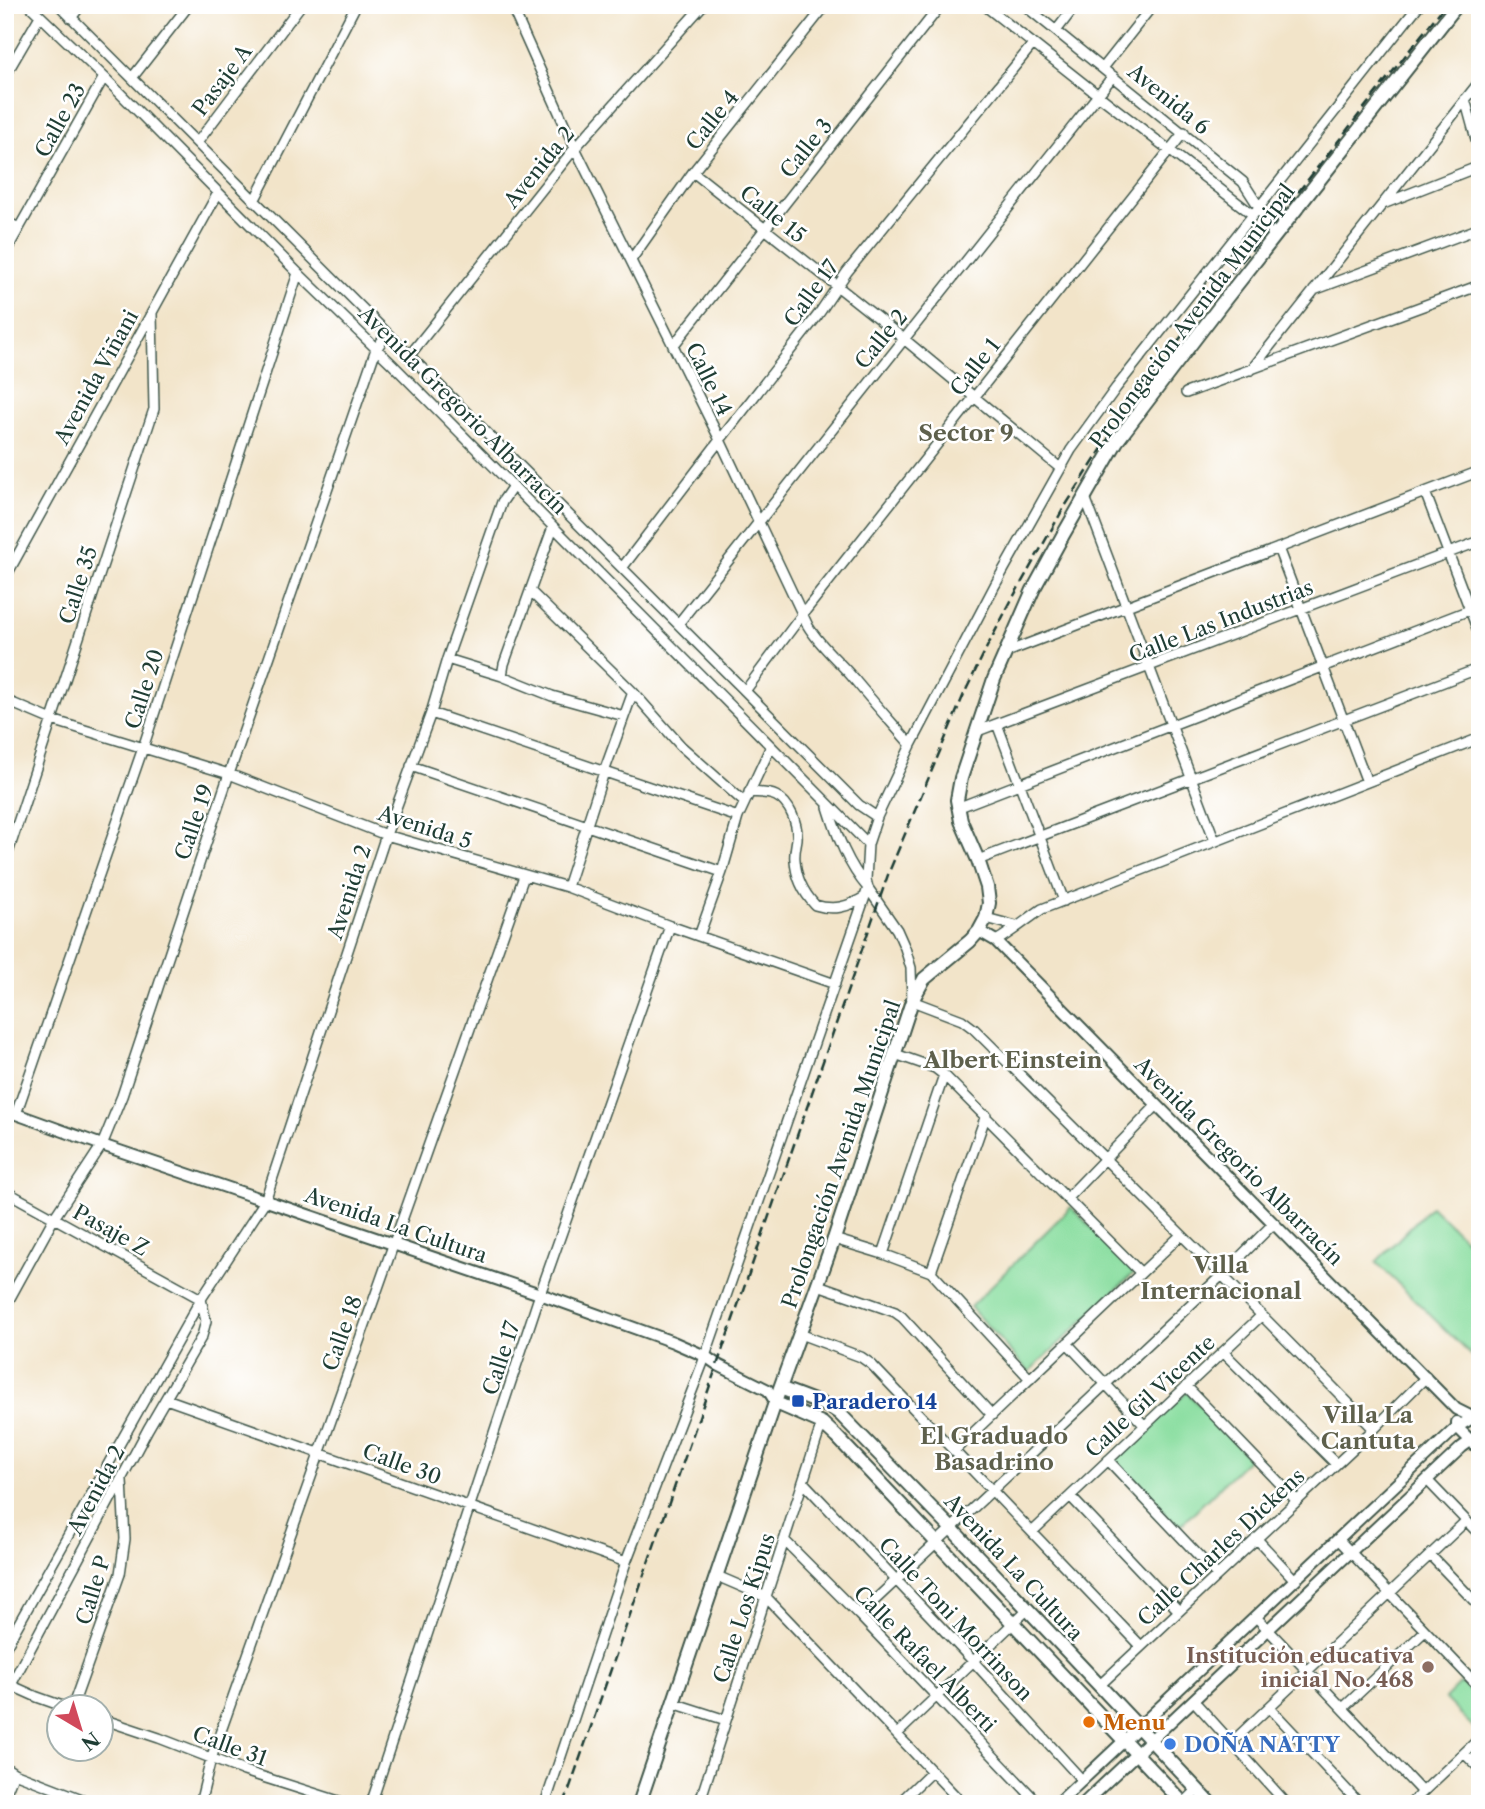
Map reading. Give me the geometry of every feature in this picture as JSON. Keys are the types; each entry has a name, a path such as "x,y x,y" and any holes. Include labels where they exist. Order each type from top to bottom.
{"main road":[{"name":"Prolongación Avenida Municipal","path":"639,1804 776,1403 774,1389 800,1334 818,1285 912,1001 924,979 970,941 986,918 989,895 957,808 957,800 975,732 1004,653 1033,590 1117,441 1457,5"},
{"name":"Avenida La Cultura","path":"774,1389 830,1407 839,1413 1211,1804"},
{"name":"Avenida La Cultura","path":"776,1403 822,1423 1183,1804"}],"street":[{"name":"Avenida Gregorio Albarracín","path":"29,5 376,349 868,844"},
{"name":"Avenida Gregorio Albarracín","path":"59,5 859,805 877,817"},
{"path":"71,18 81,5"},
{"path":"132,78 189,5"},
{"name":"Pasaje A","path":"197,143 302,5"},
{"path":"254,201 356,5"},
{"name":"Calle 14","path":"511,5 575,148 720,440 802,615 823,647 911,745"},
{"name":"Avenida 2","path":"409,356 575,148 704,5"},
{"name":"Calle 4","path":"631,260 693,172 826,5"},
{"name":"Calle 3","path":"673,346 941,5"},
{"name":"Avenida 6","path":"984,5 1098,95 1256,210"},
{"path":"1056,31 1076,5"},
{"path":"1103,68 1153,5"},
{"name":"Prolongación Avenida Municipal","path":"866,893 868,844 877,817 911,745 995,584 1071,450 1116,388 1419,5"},
{"name":"Avenida 6","path":"1030,7 1243,182 1256,210 1274,237"},
{"path":"5,76 40,16"},
{"name":"Calle 17","path":"622,568 818,315 847,272 1033,44"},
{"name":"Calle 2","path":"678,624 1113,76"},
{"name":"Calle 23","path":"5,253 104,78"},
{"path":"1251,370 1480,81"},
{"path":"1465,99 1480,154"},
{"path":"1469,114 1480,110"},
{"name":"Calle 1","path":"745,691 802,615 1184,132"},
{"path":"1382,205 1480,166"},
{"name":"Calle 15","path":"693,172 904,339 1060,468"},
{"name":"Avenida Viñani","path":"5,578 218,193"},
{"path":"5,221 19,229"},
{"path":"1314,290 1480,228"},
{"name":"Calle 20","path":"10,1112 143,748 298,273"},
{"path":"1186,393 1480,285"},
{"name":"Calle 35","path":"5,862 154,409 152,313"},
{"name":"Calle 19","path":"5,1307 54,1219 102,1146 122,1096 229,774 376,349 387,334"},
{"path":"1004,653 1480,471"},
{"name":"Avenida 2","path":"5,1648 201,1299 265,1201 447,659 502,502 513,486"},
{"path":"1425,492 1480,636"},
{"path":"1084,497 1215,841"},
{"path":"502,676 553,527"},
{"name":"Calle Las Industrias","path":"975,732 1480,541"},
{"path":"1278,548 1367,782"},
{"path":"530,591 633,692 681,746 747,797 777,796 786,805 796,826 796,870 803,889 815,905 834,909 844,907 866,893"},
{"path":"957,808 1480,606"},
{"path":"447,659 502,676 552,696 624,716"},
{"path":"978,860 1480,668"},
{"path":"567,887 633,692"},
{"name":"Avenida 5","path":"5,700 52,720 229,774 386,835 567,887 835,985"},
{"path":"431,713 738,817"},
{"path":"997,724 1064,901"},
{"path":"996,941 1042,909 1480,738"},
{"path":"699,936 738,817 771,746"},
{"path":"411,766 722,872"},
{"path":"828,803 840,843 866,893 897,930 905,948 911,968 912,1001 962,1020 974,1029 1374,1429"},
{"name":"Calle 18","path":"201,1804 211,1759 524,876"},
{"path":"545,1804 626,1562 705,1356 866,893"},
{"path":"986,918 1016,926"},
{"name":"Calle 17","path":"370,1804 540,1294 670,926"},
{"name":"Avenida Gregorio Albarracín","path":"979,931 996,941 1456,1409 1477,1419"},
{"path":"895,1054 944,1075 1141,1273"},
{"path":"883,1254 944,1075"},
{"path":"1067,1198 1157,1105"},
{"name":"Avenida La Cultura","path":"10,1112 673,1342 774,1389"},
{"path":"931,1272 986,1115"},
{"name":"Pasaje Z","path":"5,1191 201,1299"},
{"path":"859,1615 1274,1223"},
{"path":"954,1451 1181,1235"},
{"path":"834,1239 931,1272 1030,1379"},
{"path":"818,1285 895,1312 902,1317 992,1415"},
{"name":"Avenida 2","path":"5,1696 8,1684 202,1336 206,1321 201,1299"},
{"name":"Calle Gil Vicente","path":"1032,1532 1262,1315"},
{"path":"800,1334 861,1357 871,1364 1141,1646"},
{"path":"1067,1343 1145,1426"},
{"path":"1223,1352 1336,1464"},
{"name":"Calle Charles Dickens","path":"1100,1685 1426,1377"},
{"path":"1186,1386 1297,1501"},
{"name":"Calle 30","path":"166,1399 626,1562"},
{"path":"144,1403 148,1429"},
{"path":"1456,1409 1458,1427 1480,1450"},
{"path":"1056,1804 1458,1427 1477,1419"},
{"name":"Calle Los Kipus","path":"699,1804 822,1423"},
{"path":"1083,1804 1427,1480 1480,1434"},
{"path":"1108,1460 1217,1575"},
{"name":"Calle P","path":"75,1694 121,1574 125,1539 122,1479"},
{"path":"1427,1480 1480,1535"},
{"name":"Calle Toni Morrinson","path":"803,1482 1082,1780"},
{"path":"1070,1496 1178,1611"},
{"path":"1231,1743 1466,1521"},
{"path":"1256,1538 1295,1580"},
{"path":"1338,1539 1480,1688"},
{"name":"Calle Rafael Alberti","path":"784,1540 1039,1804"},
{"path":"1430,1555 1480,1607"},
{"path":"717,1576 766,1597 962,1804"},
{"path":"897,1734 1028,1609"},
{"path":"1256,1617 1422,1792"},
{"path":"1343,1709 1425,1631"},
{"path":"8,1684 46,1700"},
{"path":"1193,1700 1287,1804"},
{"path":"673,1703 726,1720"},
{"path":"1269,1707 1360,1804"},
{"name":"Calle 31","path":"116,1724 244,1771 348,1804"},
{"path":"1410,1804 1480,1738"},
{"path":"1464,1753 1480,1769"},
{"path":"5,1767 77,1801 95,1804"},
{"path":"898,1804 932,1771"},
{"path":"5,1795 14,1773"},
{"path":"1183,1804 1198,1789"}],"green space":[{"path":"1431,1206 1480,1254 1480,1353 1474,1358 1376,1262"},
{"path":"1071,1207 1135,1272 1029,1372 970,1307"},
{"path":"1187,1392 1249,1458 1178,1528 1113,1461"},
{"path":"1461,1683 1480,1701 1480,1723 1474,1728 1445,1699"}],"railway":[{"path":"564,1804 889,872 964,694 987,647 1062,511 1146,384 1206,304 1270,228 1445,5"}],"place":[{"name":"Paradero 14","path":"798,1401"},
{"name":"Institución educativa inicial No. 468","path":"1428,1667"},
{"name":"Menu","path":"1089,1722"},
{"name":"DOÑA NATTY","path":"1170,1744"}],"district":[{"name":"Sector 9","path":"966,433"},
{"name":"Albert Einstein","path":"1013,1060"},
{"name":"Villa Internacional","path":"1221,1278"},
{"name":"Villa La Cantuta","path":"1368,1428"},
{"name":"El Graduado Basadrino","path":"994,1449"}]}
